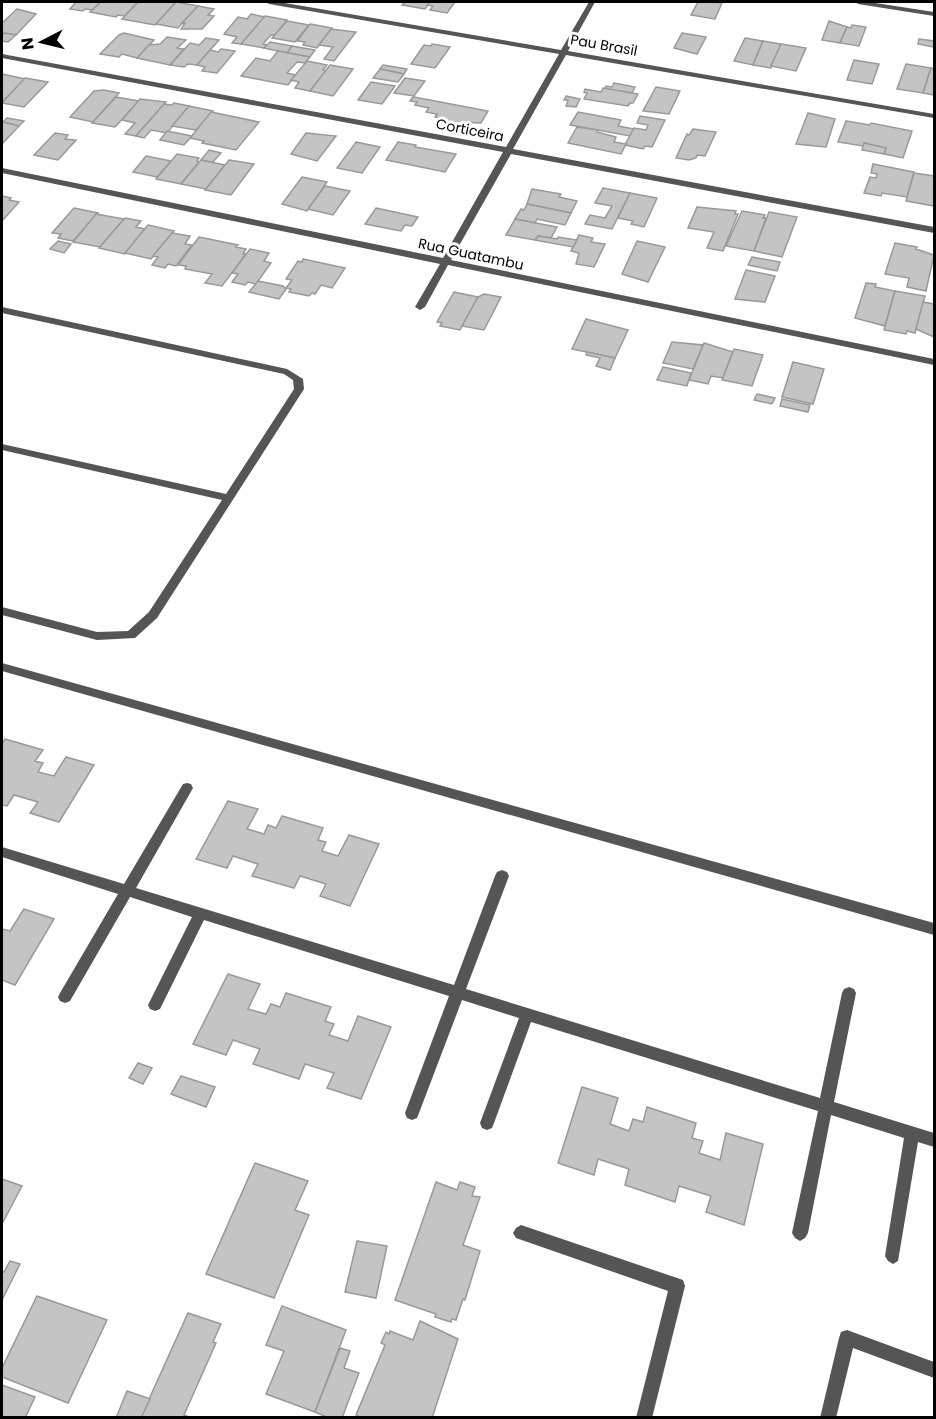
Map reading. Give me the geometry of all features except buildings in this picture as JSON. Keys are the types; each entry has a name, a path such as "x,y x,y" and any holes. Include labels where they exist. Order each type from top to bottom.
{"street":[{"name":"Pau Brasil","path":"269,2 934,116"},
{"path":"420,307 592,2"},
{"path":"858,2 934,14"},
{"name":"Corticeira","path":"2,56 934,230"},
{"name":"Rua Guatambu","path":"2,171 934,362"},
{"path":"2,310 287,372 298,379 299,389 226,498 153,615 131,635 97,636 2,611"},
{"path":"2,447 226,498"},
{"path":"2,667 934,929"},
{"path":"65,996 187,788"},
{"path":"2,852 934,1140"},
{"path":"412,1113 502,876"},
{"path":"155,1005 201,913"},
{"path":"800,1233 849,993"},
{"path":"487,1123 527,1014"},
{"path":"893,1256 912,1133"},
{"path":"521,1233 677,1286 644,1418"},
{"path":"828,1418 847,1338 934,1370"}]}
